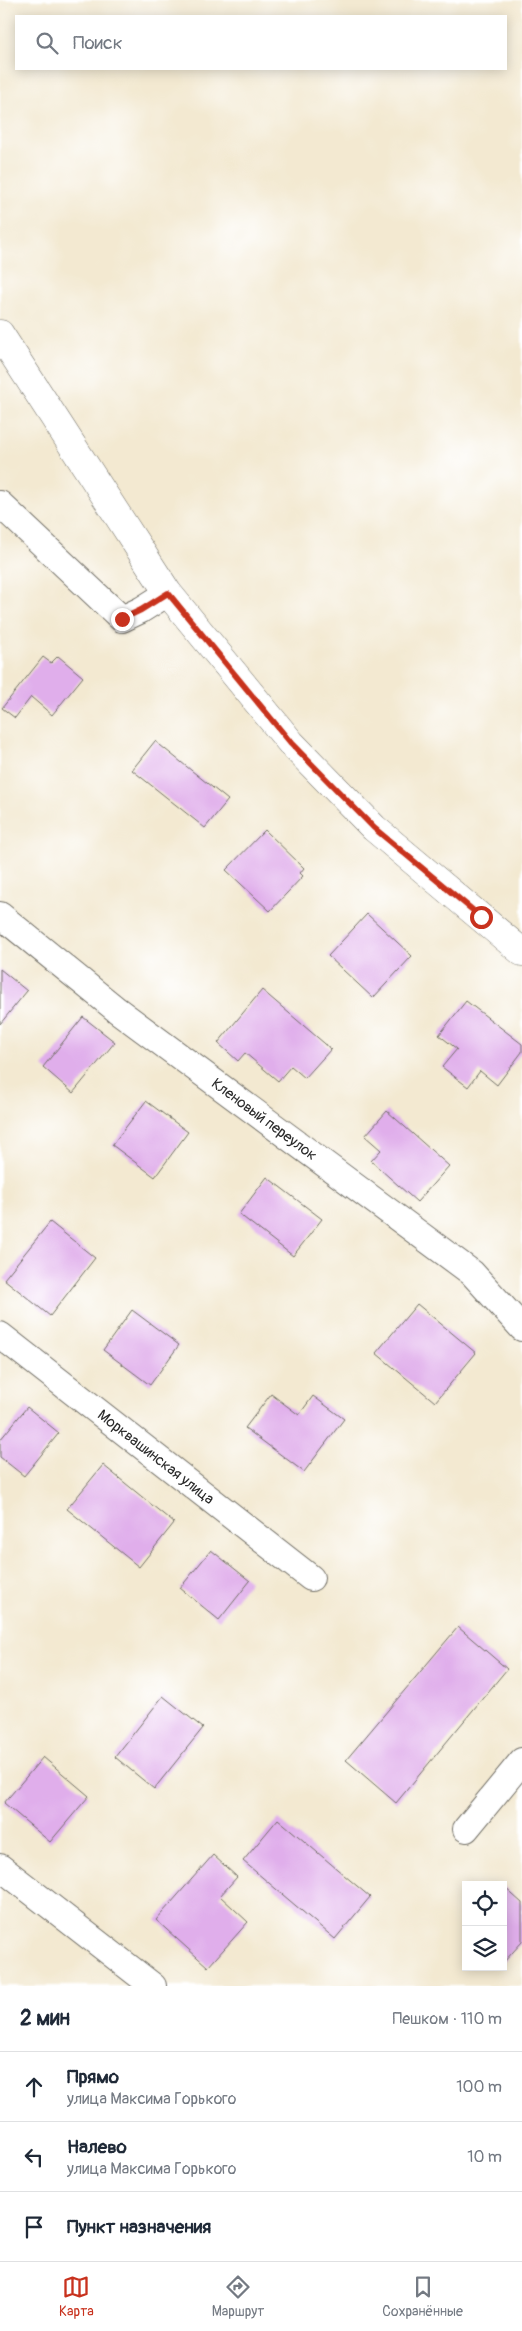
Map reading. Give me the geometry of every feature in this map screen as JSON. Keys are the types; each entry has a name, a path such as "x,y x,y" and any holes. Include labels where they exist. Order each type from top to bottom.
{"street":[{"path":"0,334 168,593 291,743 374,828 522,952"},
{"path":"0,504 122,619 141,610 168,593"},
{"name":"Кленовый переулок","path":"0,915 117,1010 472,1273 522,1328"},
{"name":"Морквашинская улица","path":"0,1335 311,1578"},
{"path":"466,1829 522,1761"},
{"path":"0,1867 152,1986"}],"building":[{"path":"58,656 83,677 52,715 31,697 15,718 2,708 43,657 51,663"},
{"path":"155,741 228,800 205,828 132,770"},
{"path":"265,830 304,868 300,873 303,876 270,911 226,870"},
{"path":"367,914 412,956 373,998 328,956"},
{"path":"0,969 27,991 0,1024"},
{"path":"262,990 331,1049 305,1078 291,1066 278,1081 245,1053 238,1061 218,1043"},
{"path":"466,1001 522,1044 522,1052 497,1085 480,1071 468,1087 442,1067 457,1049 439,1035"},
{"path":"83,1017 115,1042 73,1093 43,1067"},
{"path":"146,1101 188,1132 155,1177 112,1145"},
{"path":"387,1111 449,1166 417,1202 371,1161 381,1150 365,1136"},
{"path":"267,1177 322,1219 293,1256 239,1214"},
{"path":"50,1222 95,1258 50,1316 4,1279"},
{"path":"417,1304 476,1353 435,1402 376,1353"},
{"path":"132,1310 179,1345 150,1385 103,1350"},
{"path":"271,1394 299,1415 313,1396 344,1419 304,1472 245,1428"},
{"path":"27,1407 59,1433 24,1476 0,1457 0,1440"},
{"path":"103,1465 174,1523 139,1567 67,1509"},
{"path":"211,1550 250,1581 219,1620 180,1588"},
{"path":"458,1627 507,1669 396,1803 346,1760"},
{"path":"163,1696 203,1728 154,1789 115,1757"},
{"path":"43,1757 89,1796 50,1842 4,1803"},
{"path":"278,1819 370,1897 335,1939 243,1861"},
{"path":"213,1855 237,1877 220,1896 248,1922 208,1967 156,1920"},
{"path":"507,1890 522,1903 522,1942 507,1959"}],"route":[{"path":"122,619 141,610 168,593 291,743 374,828 481,917"}]}
